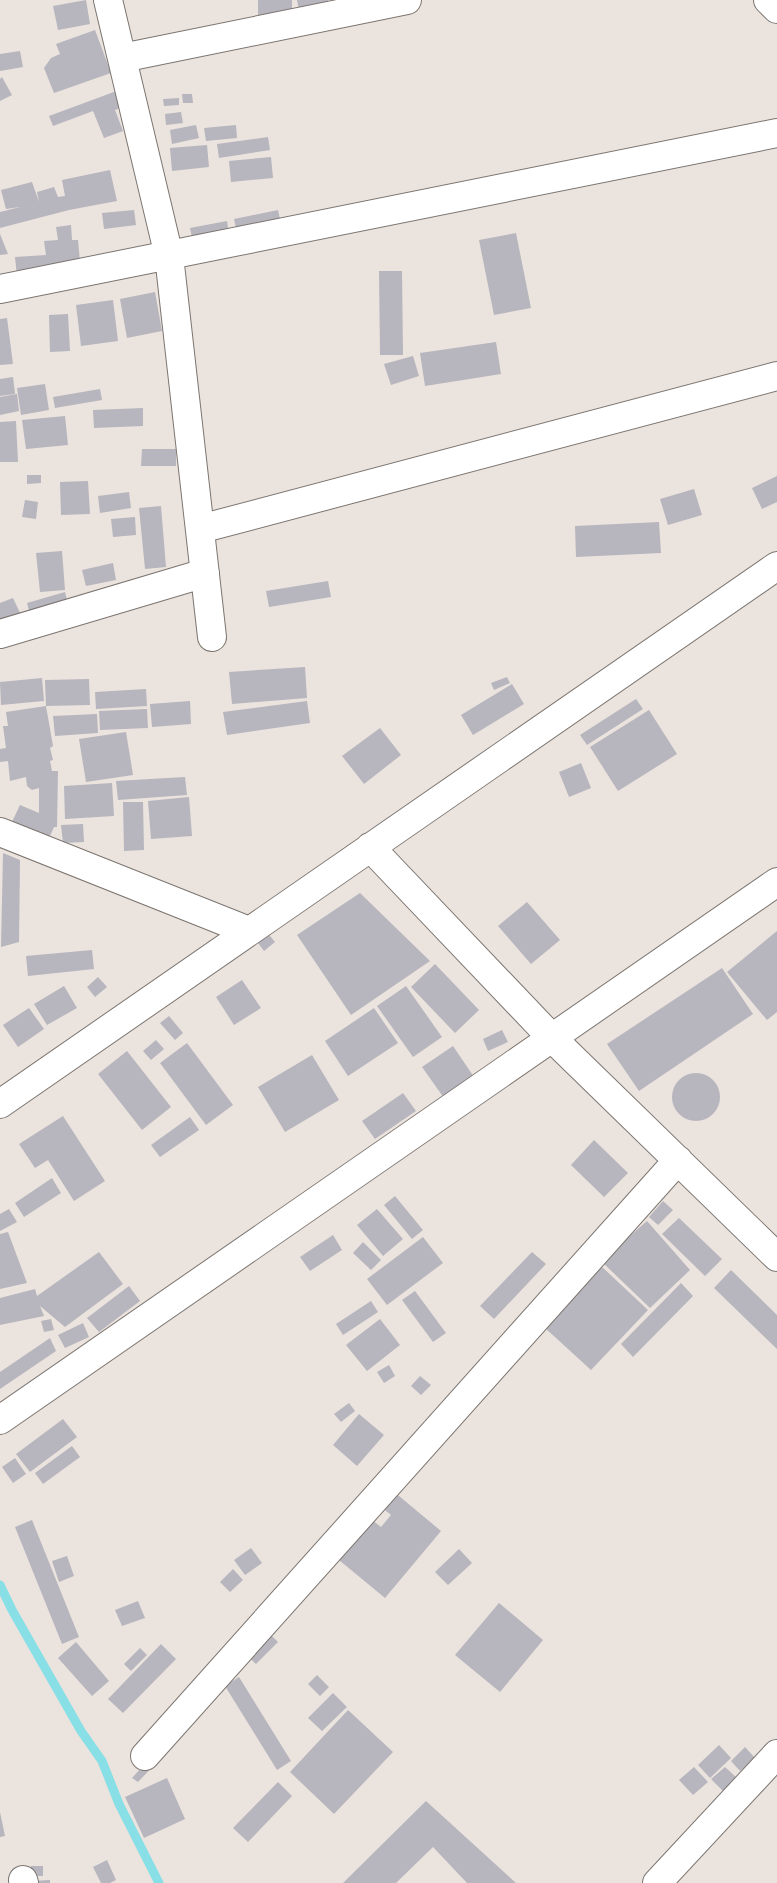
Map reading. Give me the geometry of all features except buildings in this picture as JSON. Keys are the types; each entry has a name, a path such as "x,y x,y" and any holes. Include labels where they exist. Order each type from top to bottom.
{"street":[{"path":"108,0 169,256 212,637"},
{"path":"122,58 407,0"},
{"path":"768,0 777,9"},
{"path":"0,289 777,133"},
{"path":"200,529 777,376"},
{"path":"0,1104 777,566"},
{"path":"0,634 205,572"},
{"path":"0,832 250,931"},
{"path":"370,847 552,1038 777,1257"},
{"path":"0,1420 777,882"},
{"path":"145,1756 678,1160"},
{"path":"657,1883 777,1754"}],"waterway":[{"path":"0,1585 12,1610 81,1731 102,1761 119,1804 159,1883"}]}
